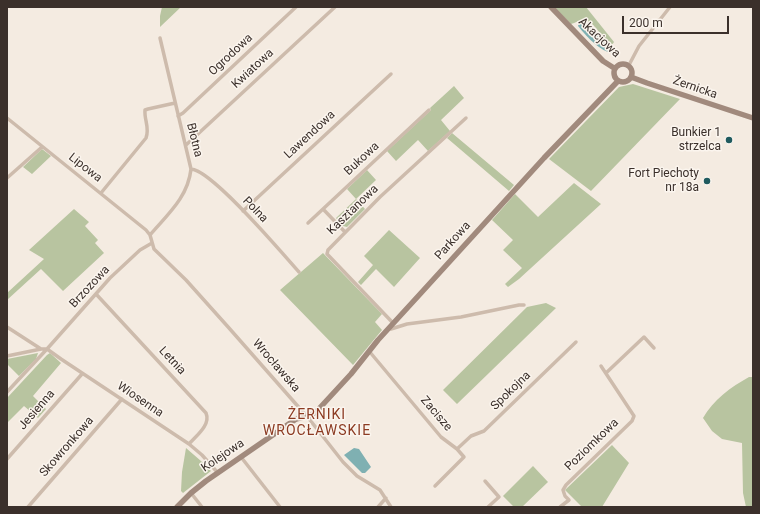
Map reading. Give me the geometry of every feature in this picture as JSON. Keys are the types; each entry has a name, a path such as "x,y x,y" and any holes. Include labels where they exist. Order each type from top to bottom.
{"street":[{"name":"Ogrodowa","path":"178,116 296,7"},
{"name":"Kwiatowa","path":"186,145 335,7"},
{"name":"Akacjowa","path":"551,7 599,57 614,68"},
{"path":"629,66 639,46 670,7"},
{"name":"Błotna","path":"150,235 185,193 190,180 191,169 160,38"},
{"path":"622,64 629,66 632,70 631,77 626,82 618,81 614,76 614,68 617,65 622,64"},
{"name":"Lawendowa","path":"243,211 391,74"},
{"name":"Żernicka","path":"631,77 647,84 753,118"},
{"name":"Parkowa","path":"306,417 314,414 352,374 391,325 540,162 618,81"},
{"path":"101,193 146,138 148,134 145,110 175,104"},
{"name":"Bukowa","path":"308,223 429,110"},
{"name":"Lipowa","path":"7,118 139,224 150,235"},
{"name":"Kasztanowa","path":"391,325 328,254 329,247 380,197 466,118"},
{"path":"7,178 42,147"},
{"name":"Polna","path":"191,169 195,169 207,177 243,211 299,272"},
{"path":"323,209 345,232"},
{"name":"Wrocławska","path":"150,235 154,249 186,280 356,476 380,490 391,507"},
{"name":"Brzozowa","path":"7,392 96,294 133,256 144,247 152,243"},
{"name":"Letnia","path":"96,294 206,413 208,417 206,424 189,444"},
{"path":"391,325 391,329 407,324 461,317 524,305"},
{"path":"7,328 41,349"},
{"path":"606,373 644,337 654,348"},
{"name":"Spokojna","path":"457,449 471,436 484,431 576,342"},
{"path":"7,356 47,349"},
{"name":"Wiosenna","path":"47,349 82,374 189,444 202,455 218,473"},
{"name":"Zacisze","path":"369,351 441,437 457,449"},
{"name":"Poziomkowa","path":"560,507 569,500 565,496 564,490 566,485 634,418 601,366"},
{"name":"Jesienna","path":"7,459 82,374"},
{"name":"Skowronkowa","path":"28,507 122,399"},
{"name":"Kolejowa","path":"177,507 191,493 218,473 296,420 306,417"},
{"path":"435,486 464,458 457,449"},
{"path":"241,457 280,507"},
{"path":"485,481 499,497 488,507"},
{"path":"191,493 202,507"},
{"path":"378,507 386,498"}],"green space":[{"path":"162,7 181,7 160,27 160,16"},
{"path":"554,7 586,7 614,42 612,45 608,42 591,23 587,21 582,20 571,24"},
{"path":"633,84 680,99 591,191 549,159 619,87"},
{"path":"454,86 464,98 441,120 450,131 428,151 418,140 396,161 387,151 431,110 430,108"},
{"path":"452,133 514,185 509,191 447,138"},
{"path":"42,149 51,156 32,174 23,167"},
{"path":"367,170 376,180 356,199 347,189"},
{"path":"574,183 601,204 519,279 508,287 505,284 522,268 503,250 513,240 492,220 515,194 538,217"},
{"path":"356,199 365,209 347,227 343,226 336,218"},
{"path":"74,209 89,222 85,226 98,240 95,243 104,253 63,291 41,269 7,300 7,293 44,259 29,250"},
{"path":"389,230 420,258 394,287 376,269 361,285 358,282 373,265 364,256"},
{"path":"323,253 382,314 375,322 382,330 353,365 280,290"},
{"path":"546,303 556,308 457,404 443,390 527,307"},
{"path":"38,353 36,359 19,376 7,364 7,359"},
{"path":"50,353 61,363 33,396 46,409 38,418 24,406 7,423 7,398"},
{"path":"749,377 753,377 753,507 746,507 743,493 742,443 722,439 712,431 703,418 712,405 723,394"},
{"path":"612,445 629,463 602,507 582,507 565,490"},
{"path":"186,448 211,471 183,493 181,491 182,472"},
{"path":"533,466 548,482 522,507 514,507 503,496"}],"water":[{"path":"583,22 591,26 603,41 615,49 618,54 606,51 591,40 578,26 579,23"},
{"path":"354,448 359,449 371,467 365,473 362,473 344,455"}],"place":[{"name":"Bunkier 1 strzelca","path":"729,140"},
{"name":"Fort Piechoty nr 18a","path":"707,181"}],"district":[{"name":"ŻERNIKI WROCŁAWSKIE","path":"317,424"}]}
